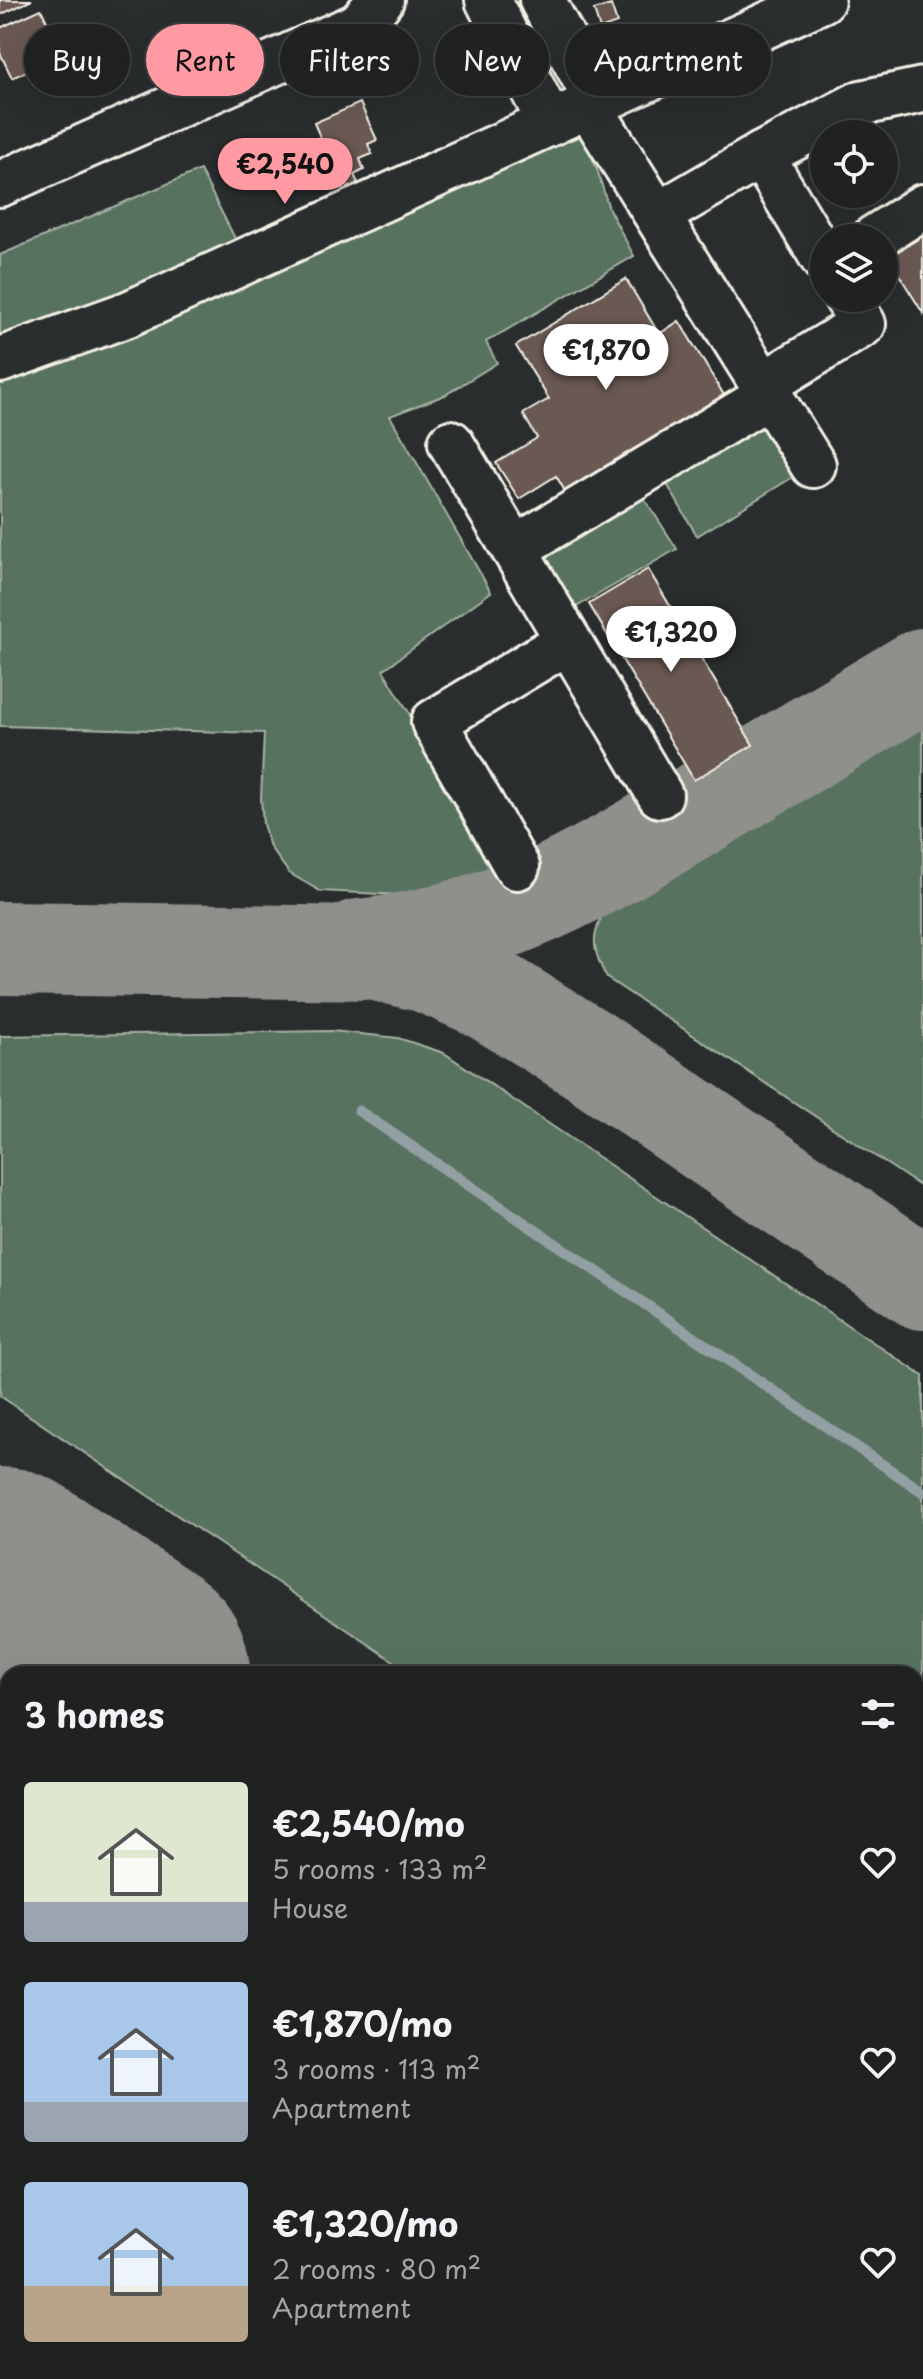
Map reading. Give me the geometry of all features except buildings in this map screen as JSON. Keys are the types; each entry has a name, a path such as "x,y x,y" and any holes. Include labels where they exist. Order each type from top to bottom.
{"street":[{"path":"0,184 359,25 381,0"},
{"path":"488,0 658,215 813,465"},
{"path":"542,0 578,110"},
{"path":"0,360 128,314 822,0"},
{"path":"658,215 761,155 861,103 923,90"},
{"path":"761,155 810,237"},
{"path":"896,224 923,207"},
{"path":"514,549 766,390 863,324 856,312"},
{"path":"451,443 660,795"},
{"path":"517,867 434,722 568,641"}],"green space":[{"path":"563,132 579,135 589,150 609,209 634,256 486,342 497,363 445,395 390,416 491,592 383,670 504,869 476,884 402,895 320,891 289,873 270,847 263,824 261,798 264,733 0,726 0,374"},
{"path":"200,170 240,248 0,350 0,255"},
{"path":"763,416 798,474 697,536 663,477"},
{"path":"639,490 677,549 573,609 539,552"},
{"path":"923,710 923,1188 607,978 597,956 595,938 610,899"},
{"path":"332,1031 398,1038 444,1053 923,1376 923,1666 401,1666 0,1396 0,1036"}],"waterway":[{"path":"359,1111 923,1492"}],"taxiway":[{"path":"359,946 409,939 456,927 543,895 625,852 923,675"},
{"path":"0,948 373,953 428,966 487,992 587,1054 923,1283"}],"runway":[{"path":"0,1585 120,1666"}]}
